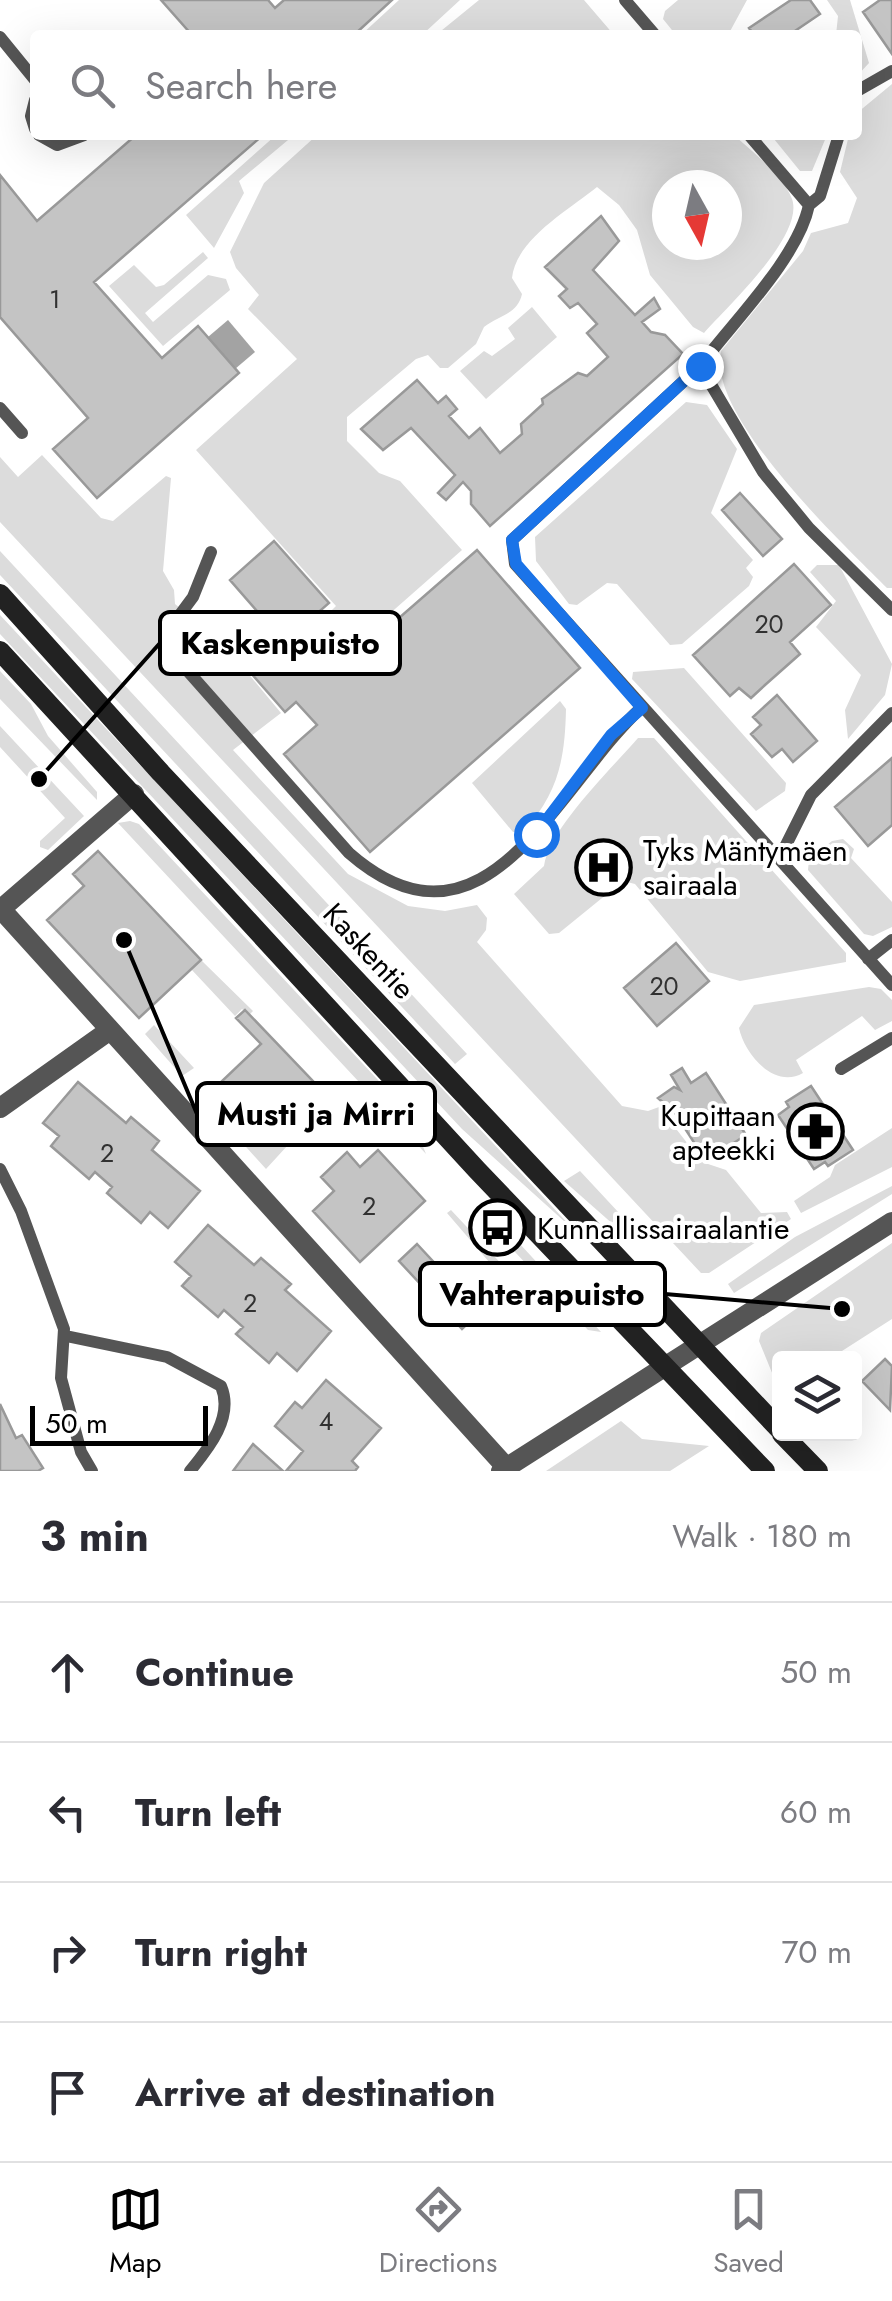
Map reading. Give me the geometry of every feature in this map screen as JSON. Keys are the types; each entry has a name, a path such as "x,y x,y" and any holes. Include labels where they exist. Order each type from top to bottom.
{"main road":[{"name":"Kaskentie","path":"0,594 161,773 772,1422"},
{"path":"0,651 477,1170 765,1471"},
{"name":"Kaskentie","path":"790,1441 818,1471"}],"street":[{"path":"134,794 0,908 504,1469 892,1222"},
{"path":"2,1103 110,1030"}],"lane":[{"path":"624,0 651,30"},
{"path":"0,37 30,74"},
{"path":"862,89 892,71"},
{"path":"753,140 809,205"},
{"path":"837,140 820,196 809,205 792,246 700,366 512,540 516,564 892,984"},
{"path":"700,366 764,472 810,528 892,610"},
{"path":"0,408 22,433"},
{"path":"210,552 193,598 167,632 170,651 349,853 366,868 417,889 448,893 472,887 507,860 536,834 611,735 642,708"},
{"path":"780,857 811,796 892,713"},
{"path":"868,960 892,940"},
{"path":"841,1070 892,1038"},
{"path":"0,1169 21,1211 66,1336 61,1378 81,1452 92,1471"},
{"path":"66,1336 166,1356 222,1386 226,1407 222,1424 190,1471"}],"shaded area":[{"path":"399,0 460,0 427,30 366,30"},
{"path":"479,0 584,0 610,30 442,30"},
{"path":"678,0 747,0 731,30 672,30 663,19 665,11"},
{"path":"827,0 850,0 859,30 837,30 838,16"},
{"path":"862,40 869,63 862,71"},
{"path":"892,84 892,588 887,588 782,477 734,409 722,378 721,351 803,251 811,233 848,223 857,198 840,172 848,140 862,140 862,109"},
{"path":"270,140 288,140 239,181 244,193 214,248 186,215"},
{"path":"311,140 740,140 767,164 792,199 793,214 776,250 704,333 693,327 650,275 637,230 619,205 597,187 533,238 512,278 522,294 520,301 484,327 476,344 448,368 440,368 428,355 416,359 347,417 347,441 379,473 400,481 462,550 345,653 319,623 336,606 196,450 297,359 248,309 259,295 236,268 230,252 264,183"},
{"path":"775,140 825,140 812,171 800,171"},
{"path":"203,252 208,258 145,313 153,322 208,275 226,279 230,290 163,346 109,286 134,265 156,287 164,285"},
{"path":"532,307 557,337 486,399 460,371 484,351 492,356 515,339 508,328"},
{"path":"228,320 255,352 235,369 208,337"},
{"path":"686,402 707,405 737,449 711,513 753,560 746,568 753,577 749,586 682,644 670,645 617,584 607,583 577,605 569,604 536,561 535,537"},
{"path":"42,455 101,518 113,521 166,476 171,478 163,571 174,590 175,604 192,618 201,617 281,713 233,750 348,874 408,906 445,911 477,905 487,918 486,930 477,942 622,1106 648,1111 659,1107 702,1162 726,1170 761,1213 787,1212 791,1219 709,1273 701,1273 0,522 0,457 18,477"},
{"path":"0,551 467,1054 455,1064 0,575"},
{"path":"817,565 839,565 892,664 885,695 848,739 845,710 861,675 816,627 836,601 810,572"},
{"path":"0,615 575,1231 462,1129 0,634"},
{"path":"684,668 786,783 785,791 756,811 632,679 633,672"},
{"path":"0,671 31,704 48,736 97,792 97,800 0,699"},
{"path":"560,701 566,709 564,744 552,789 524,831 513,832 472,783"},
{"path":"0,726 84,816 48,850 40,847 40,841 65,818 0,747"},
{"path":"638,738 654,738 846,953 846,962 740,981 708,972 635,884 623,881 559,933 549,934 514,894 544,866 548,851 569,817"},
{"path":"118,823 139,824 392,1095 414,1124 426,1154"},
{"path":"843,839 854,849 851,858 892,902 892,927 873,936 864,934 808,870 809,859 832,841"},
{"path":"201,960 253,1011 249,1015 242,1009 235,1016 191,969"},
{"path":"869,987 881,989 892,1000 892,1021 875,1030 862,1016 796,1060 803,1073 781,1077 771,1073 754,1058 742,1038 739,1028 754,1005"},
{"path":"154,1025 194,1068 182,1076 145,1034"},
{"path":"208,1091 227,1109 239,1101 299,1133 266,1169 201,1097"},
{"path":"892,1128 892,1167 801,1213 794,1201 830,1177 835,1165"},
{"path":"580,1171 634,1229 623,1233 564,1181"},
{"path":"892,1186 892,1194 734,1293 728,1284 795,1237"},
{"path":"451,1210 552,1318 544,1326 447,1213"},
{"path":"508,1231 601,1332 588,1330 501,1237"},
{"path":"892,1243 892,1319 842,1351 772,1351 772,1373 759,1341 761,1333"},
{"path":"621,1421 642,1439 709,1446 670,1471 546,1471"}],"building":[{"path":"161,0 268,0 275,8 284,0 392,0 359,30 188,30"},
{"path":"791,0 810,0 820,14 796,30 749,28"},
{"path":"880,0 892,0 892,54 863,12"},
{"path":"130,140 257,140 94,282 162,358 198,326 239,373 97,498 53,449 88,418 0,317 0,175 37,221"},
{"path":"601,216 619,241 593,270 635,315 654,298 660,309 642,322 651,332 665,335 683,354 490,526 471,504 471,491 463,482 446,500 438,493 455,475 411,428 383,450 361,429 417,380 438,403 446,396 457,409 449,416 469,438 480,428 500,453 522,434 521,424 543,404 542,399 578,373 587,376 608,357 587,333 597,324 578,303 570,308 559,296 567,289 545,267"},
{"path":"740,493 782,539 763,556 722,510"},
{"path":"274,541 329,603 306,623 344,666 477,550 580,668 370,852 284,754 317,725 296,702 285,712 222,640 256,610 230,580"},
{"path":"794,564 831,605 790,642 800,654 751,698 739,688 730,696 693,655"},
{"path":"777,695 817,741 793,762 782,749 772,757 751,734 761,725 753,717"},
{"path":"892,758 892,825 868,846 835,807"},
{"path":"98,851 201,960 139,1018 47,920 84,886 73,874"},
{"path":"676,943 709,981 657,1026 624,988"},
{"path":"245,1010 330,1099 305,1122 308,1125 280,1145 221,1082 261,1044 236,1018"},
{"path":"682,1068 691,1083 706,1073 746,1135 706,1161 675,1113 658,1098 674,1087 680,1090 671,1075"},
{"path":"78,1082 126,1123 131,1117 159,1141 152,1150 200,1191 168,1228 150,1212 141,1223 107,1193 112,1187 95,1172 89,1179 51,1146 59,1136 43,1123"},
{"name":"Kupittaan apteekki","path":"811,1086 853,1150 828,1166 825,1162 814,1169 778,1115 789,1107 786,1102"},
{"path":"378,1150 425,1201 360,1262 313,1211 334,1191 321,1177 347,1152 360,1167"},
{"path":"208,1225 254,1265 261,1258 291,1284 285,1290 331,1331 297,1371 277,1353 269,1363 236,1334 243,1327 224,1310 218,1317 182,1286 191,1276 175,1262"},
{"path":"417,1244 480,1312 462,1329 399,1261"},
{"path":"885,1359 892,1366 890,1410 862,1381"},
{"path":"326,1380 381,1428 352,1461 358,1467 355,1471 286,1471 303,1451 275,1426 295,1402 302,1408"},
{"path":"0,1404 16,1438 22,1435 43,1468 0,1471"},
{"path":"253,1444 283,1471 233,1471"}],"place":[{"name":"Kaskenpuisto","path":"39,779"},
{"name":"Tyks Mäntymäen sairaala","path":"604,867"},
{"name":"Musti ja Mirri","path":"124,940"},
{"name":"Kupittaan apteekki","path":"815,1132"},
{"name":"Kunnallissairaalantie","path":"498,1228"},
{"name":"Vahterapuisto","path":"842,1309"}],"route":[{"path":"536,834 565,801 611,735 642,708 516,564 512,540 700,366"}]}
